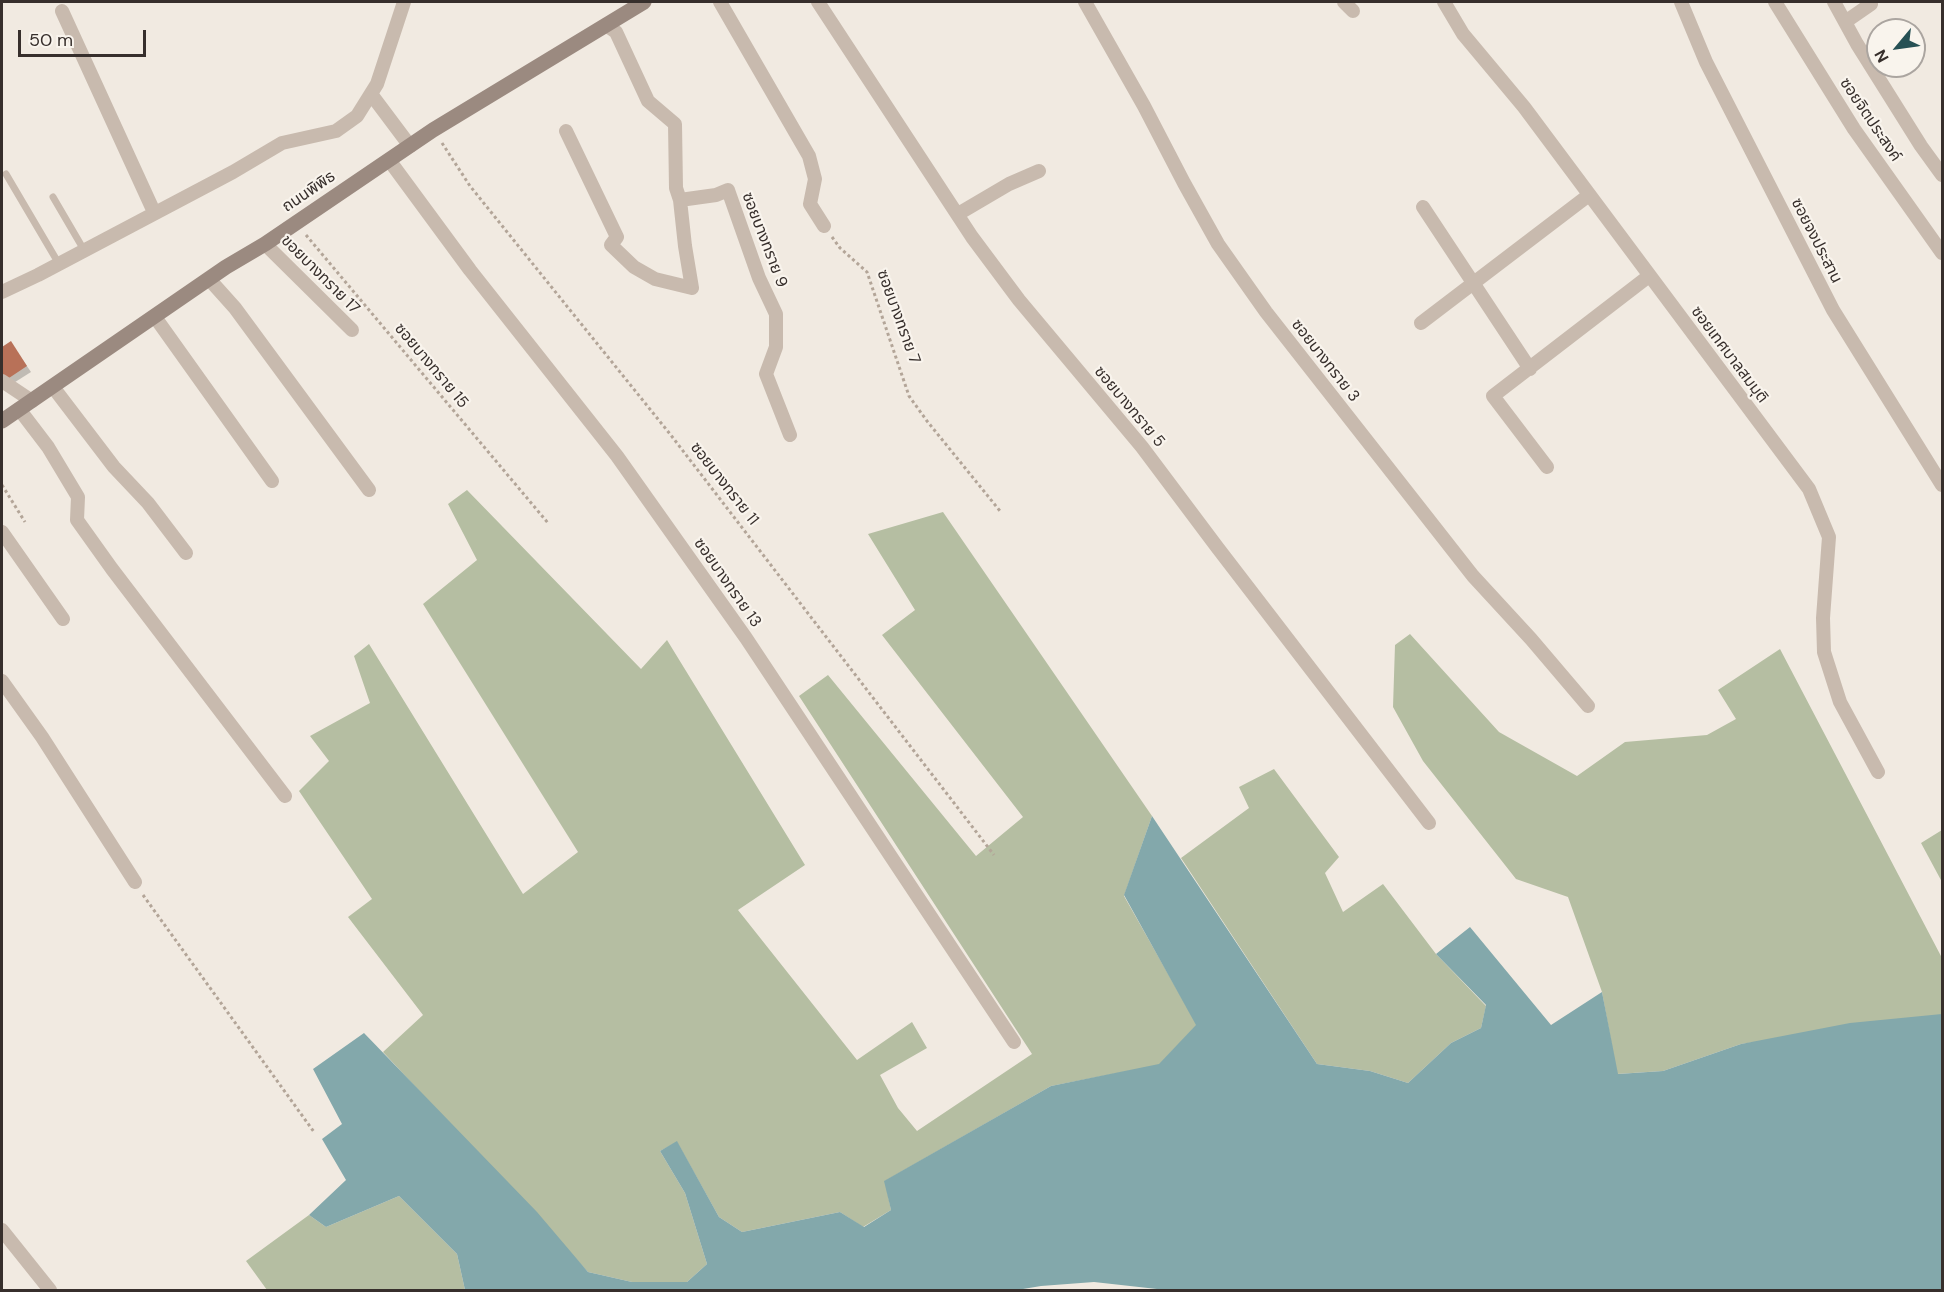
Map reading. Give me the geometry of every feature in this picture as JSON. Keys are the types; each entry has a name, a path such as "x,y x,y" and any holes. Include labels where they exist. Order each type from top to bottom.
{"street":[{"path":"2,292 233,172 282,143 336,131 357,116 377,84 404,2"},
{"name":"ถนนพิพิธ","path":"2,421 209,279 265,244 433,130 644,2"},
{"path":"720,2 809,156 815,179 810,204 824,226"},
{"name":"ซอยบางทราย 5","path":"818,2 958,214 1019,300 1142,447 1216,547 1429,823"},
{"name":"ซอยบางทราย 3","path":"1085,2 1218,244 1266,312 1473,576 1588,706"},
{"name":"ซอยเทศบาลสมมุติ","path":"1444,2 1463,33 1524,107 1809,489 1829,537 1823,618 1824,652 1840,702 1878,772"},
{"name":"ซอยจงประสาน","path":"1681,2 1706,62 1833,310 1942,485"},
{"name":"ซอยจิตประสงค์","path":"1775,2 1854,129 1942,253"},
{"path":"1834,2 1921,146 1942,176"},
{"path":"1845,22 1871,4 1870,2"},
{"path":"62,11 154,212"},
{"path":"566,131 616,237 611,245 634,267 655,279 692,288 680,200 676,188 675,124 648,100 616,32 606,25"},
{"path":"371,94 410,146"},
{"name":"ซอยบางทราย 13","path":"389,159 470,270 631,475 746,638 1014,1042"},
{"path":"958,214 1010,184 1039,171"},
{"name":"ซอยบางทราย 9","path":"680,200 716,195 728,190 759,278 776,314 776,347 766,374 790,435"},
{"path":"1421,323 1589,195"},
{"path":"1423,207 1530,369"},
{"name":"ขอยบางทราย 17","path":"265,244 352,330"},
{"path":"1547,467 1492,396 1649,276"},
{"path":"209,279 242,317 369,490"},
{"path":"155,317 272,481"},
{"path":"2,381 25,405 78,497 77,520 112,570 285,796"},
{"path":"53,387 114,467 148,503 186,553"},
{"path":"2,532 63,618"},
{"path":"2,681 42,737 135,882"},
{"path":"2,1230 50,1290"}],"lane":[{"path":"6,174 59,264"},
{"path":"53,197 84,250"}],"path":[{"name":"ซอยบางทราย 11","path":"433,130 470,186 670,434 994,855"},
{"name":"ซอยบางทราย 15","path":"296,222 548,523"},
{"name":"ซอยบางทราย 7","path":"824,226 840,248 867,272 909,396 927,422 1000,511"},
{"path":"2,485 25,522"},
{"path":"135,882 314,1132"}],"green space":[{"path":"467,490 641,669 667,640 805,865 738,910 857,1060 912,1022 927,1048 880,1075 898,1108 917,1131 1032,1054 799,696 828,675 976,856 1023,817 882,635 915,610 868,534 943,512 1152,816 1124,896 1197,1025 1159,1065 1051,1086 885,1181 891,1210 863,1227 840,1212 742,1232 719,1217 677,1142 660,1151 685,1193 707,1264 687,1282 632,1282 588,1272 383,1052 423,1015 348,917 372,899 299,791 329,761 310,736 370,703 354,656 369,644 523,894 578,852 423,604 477,560 448,504"},
{"path":"1410,634 1499,732 1577,776 1625,742 1707,735 1736,719 1718,690 1780,649 1942,958 1942,1016 1741,1044 1663,1071 1617,1074 1602,992 1568,897 1516,879 1423,761 1393,707 1395,645"},
{"path":"1274,769 1339,857 1325,873 1343,912 1383,884 1436,954 1486,1006 1481,1028 1451,1043 1408,1083 1370,1071 1317,1064 1181,858 1249,808 1239,787"},
{"path":"1942,830 1942,882 1921,843"},
{"path":"399,1196 457,1254 465,1290 267,1290 246,1261 309,1215 326,1227"}],"water":[{"path":"1152,816 1317,1064 1370,1071 1408,1083 1451,1043 1481,1028 1486,1005 1436,954 1470,927 1551,1025 1602,992 1618,1074 1663,1071 1741,1044 1850,1023 1942,1014 1942,1290 465,1290 457,1254 399,1196 326,1227 309,1215 346,1180 322,1139 342,1124 313,1069 364,1033 537,1212 588,1272 632,1282 687,1282 707,1264 685,1193 660,1151 677,1141 719,1217 742,1232 840,1212 864,1227 891,1210 884,1181 1051,1086 1159,1064 1196,1025 1124,895"}],"pier":[{"path":"1094,1282 1166,1290 1017,1290 1041,1286"}],"building":[{"path":"11,341 27,366 6,380 2,373 2,347"}]}
